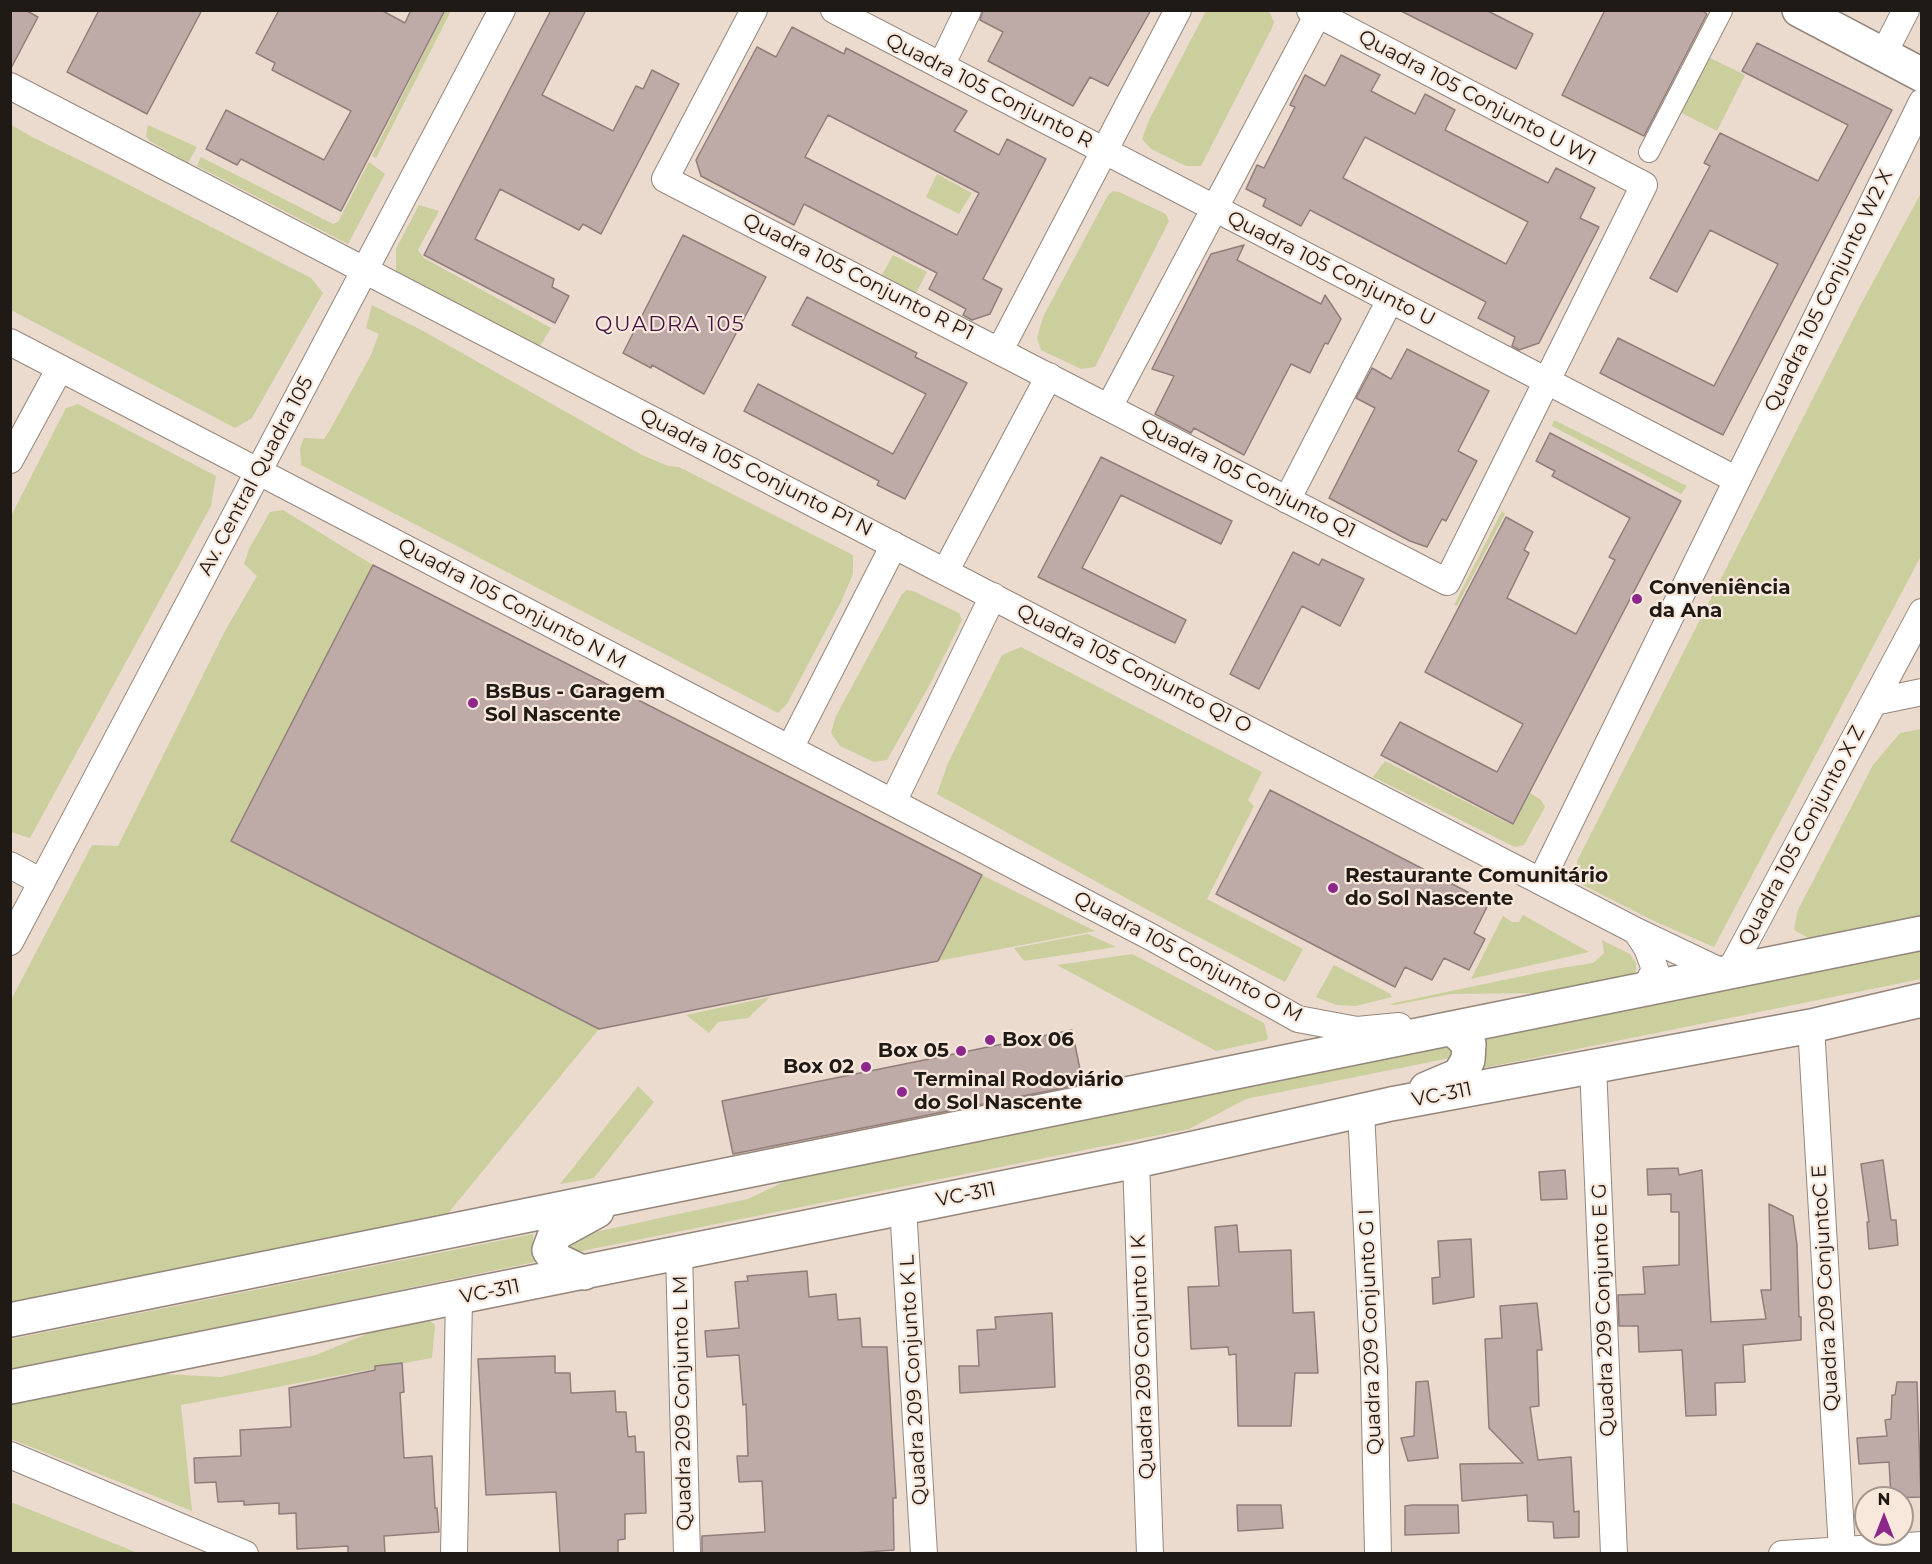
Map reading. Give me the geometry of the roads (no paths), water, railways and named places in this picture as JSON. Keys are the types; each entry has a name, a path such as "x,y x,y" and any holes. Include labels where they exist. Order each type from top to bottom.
{"main road":[{"path":"1799,10 1922,75"},
{"path":"10,1320 1922,933"},
{"name":"VC-311","path":"10,1387 1136,1161 1376,1108 1811,1026 1922,1000"},
{"path":"1376,1108 1459,1075 1468,1060 1470,1044 1452,1028"},
{"path":"584,1273 555,1260 549,1250 555,1234 624,1195"}],"street":[{"name":"Av. Central Quadra 105","path":"10,942 502,10"},
{"name":"Quadra 105 Conjunto R P1","path":"754,10 665,179 1049,376"},
{"name":"Quadra 105 Conjunto R","path":"834,10 1105,151 1000,350"},
{"path":"941,66 968,10"},
{"path":"1109,407 1215,208 1105,151 1178,10"},
{"path":"1883,55 1906,10"},
{"path":"1649,152 1722,11"},
{"name":"Quadra 105 Conjunto U W1","path":"1314,12 1644,185 1547,381"},
{"name":"Quadra 105 Conjunto U","path":"1314,12 1215,208 1737,480"},
{"name":"Quadra 105 Conjunto P1 N","path":"10,86 945,572"},
{"name":"Quadra 105 Conjunto W2 X","path":"1541,881 1922,102"},
{"path":"1287,500 1390,300"},
{"name":"Quadra 105 Conjunto N M","path":"10,342 893,802"},
{"path":"10,460 60,368"},
{"path":"945,572 1049,376"},
{"name":"Quadra 105 Conjunto Q1","path":"1049,376 1447,582 1547,381"},
{"path":"790,748 894,545"},
{"name":"Quadra 105 Conjunto Q1 O","path":"945,572 1640,932 1727,972"},
{"path":"893,802 993,596"},
{"name":"Quadra 105 Conjunto X Z","path":"1727,972 1922,612"},
{"path":"1874,702 1922,692"},
{"name":"Quadra 105 Conjunto O M","path":"893,802 1151,937 1298,1019 1357,1030 1505,1017"},
{"path":"10,865 42,882"},
{"path":"1640,932 1655,969 1645,989"},
{"path":"1278,1063 1288,1056 1299,1041 1298,1019"},
{"name":"Quadra 209 ConjuntoC E","path":"1811,1026 1842,1550"},
{"name":"Quadra 209 Conjunto E G","path":"1593,1066 1614,1554"},
{"name":"Quadra 209 Conjunto G I","path":"1376,1108 1374,1372 1378,1554"},
{"name":"Quadra 209 Conjunto I K","path":"1136,1161 1150,1554"},
{"name":"Quadra 209 Conjunto K L","path":"903,1207 924,1554"},
{"name":"Quadra 209 Conjunto L M","path":"680,1253 687,1554"},
{"path":"454,1554 459,1298"},
{"path":"10,1455 245,1554"},
{"path":"1782,1554 1922,1545"}],"place":[{"name":"Conveniência da Ana","path":"1637,599"},
{"name":"BsBus - Garagem Sol Nascente","path":"473,703"},
{"name":"Restaurante Comunitário do Sol Nascente","path":"1333,888"},
{"name":"Box 06","path":"990,1040"},
{"name":"Box 05","path":"961,1051"},
{"name":"Box 02","path":"866,1067"},
{"name":"Terminal Rodoviário do Sol Nascente","path":"902,1092"}],"district":[{"name":"QUADRA 105","path":"670,325"}]}
